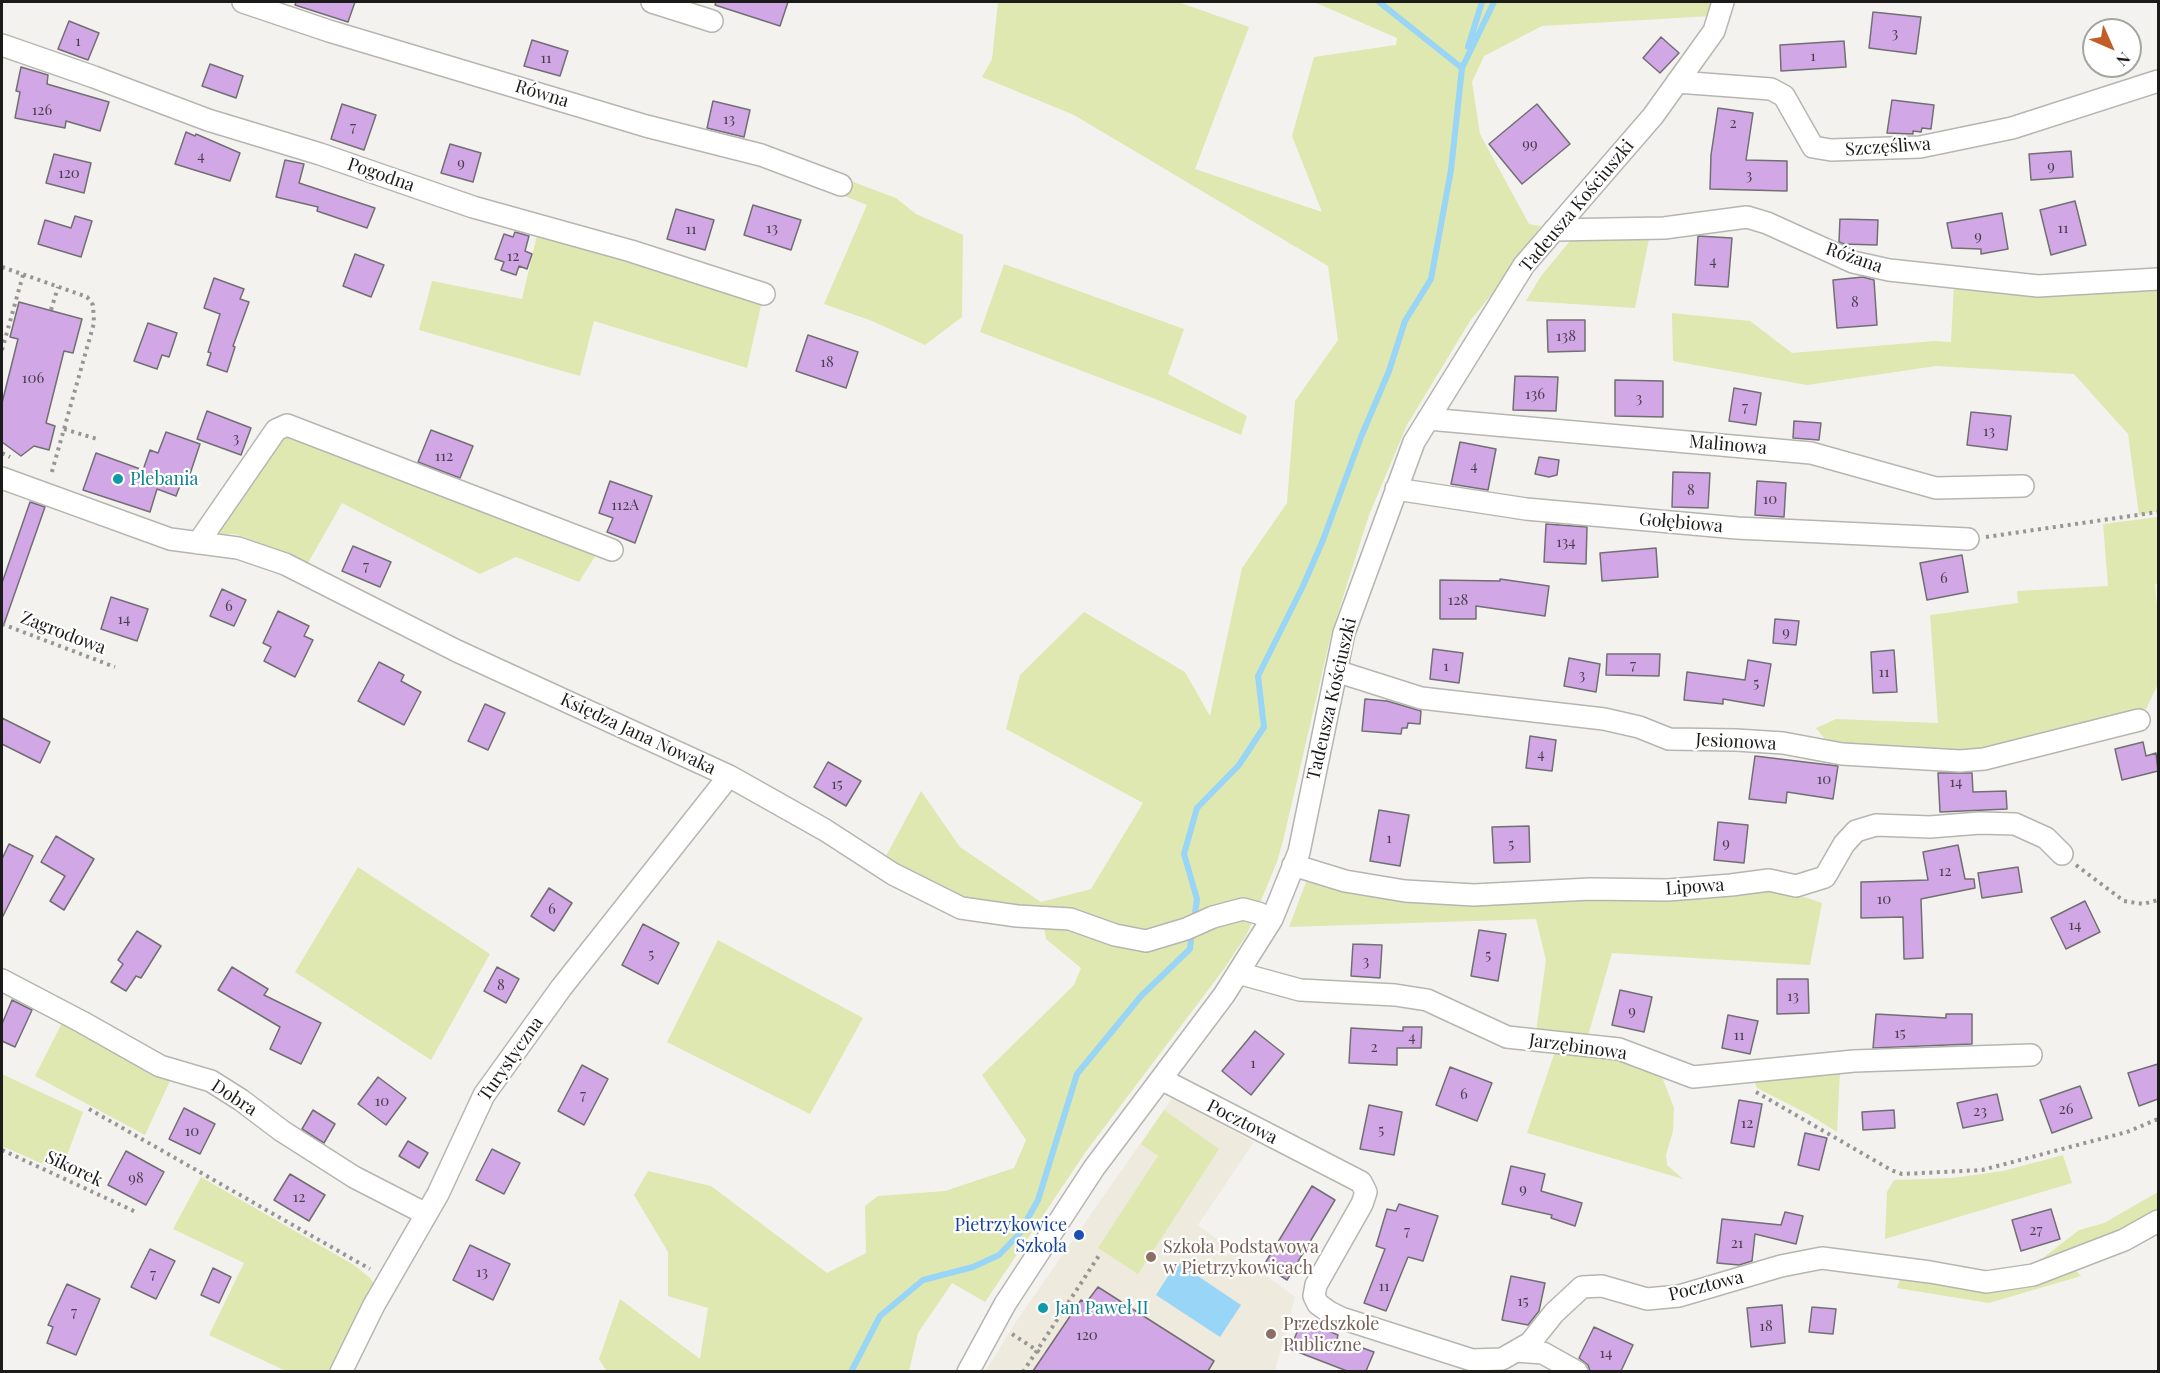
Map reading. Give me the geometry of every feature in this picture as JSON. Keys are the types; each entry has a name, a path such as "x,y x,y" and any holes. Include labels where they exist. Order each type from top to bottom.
{"street":[{"name":"Równa","path":"243,2 329,31 646,126 761,155 841,184"},
{"path":"652,2 712,21"},
{"name":"Tadeusza Kościuszki","path":"968,1371 1005,1304 1088,1177 1224,995 1272,919 1299,852 1344,633 1414,442 1524,265 1653,116 1714,31 1723,2"},
{"name":"Pogodna","path":"2,45 208,120 320,154 473,207 631,251 764,294"},
{"name":"Szczęśliwa","path":"1677,82 1771,89 1784,96 1813,147 1831,150 1920,147 2012,128 2158,81"},
{"name":"Różana","path":"1554,230 1664,228 1747,218 1767,223 1853,261 1889,270 2038,286 2158,279"},
{"name":"Malinowa","path":"1428,419 1811,453 1936,488 2023,486"},
{"path":"198,543 276,430 287,425 612,550"},
{"name":"Księdza Jana Nowaka","path":"2,478 170,539 238,548 285,564 457,651 729,776 825,830 893,874 961,908 1017,916 1070,919 1115,935 1146,941 1243,909 1272,919"},
{"name":"Gołębiowa","path":"1396,489 1526,509 1737,528 1968,539"},
{"name":"Jesionowa","path":"1336,671 1421,698 1604,719 1639,727 1669,739 1783,743 1842,754 1960,761 1984,759 2139,720"},
{"name":"Turystyczna","path":"341,1371 426,1214 484,1095 561,988 729,776"},
{"name":"Lipowa","path":"1293,865 1345,881 1384,888 1474,895 1590,889 1668,890 1769,880 1796,886 1825,877 1844,844 1857,831 1876,825 1930,827 1980,823 2015,824 2046,837 2062,854"},
{"name":"Jarzębinowa","path":"1238,973 1300,990 1395,995 1427,1000 1506,1037 1619,1048 1693,1077 1854,1061 2031,1055"},
{"name":"Dobra","path":"2,980 160,1066 211,1081 282,1131 354,1177 426,1214"},
{"name":"Pocztowa","path":"1161,1079 1361,1182 1366,1192 1362,1204 1316,1285 1314,1296 1318,1304 1329,1312 1472,1360 1502,1359 1530,1343 1554,1313 1582,1287 1602,1286 1647,1299 1679,1296 1781,1266 1821,1258 1930,1272 1986,1282 2033,1275 2124,1240 2158,1221"},
{"path":"1516,1351 1543,1353 1577,1371"}],"path":[{"path":"2,267 87,297 93,305 94,323 51,476"},
{"path":"2,350 23,274"},
{"path":"51,310 58,287"},
{"path":"64,429 97,439"},
{"path":"1968,539 2158,512"},
{"name":"Zagrodowa","path":"2,624 115,667"},
{"path":"2062,854 2124,901 2143,904 2158,900"},
{"path":"1755,1092 1891,1170 1902,1174 1982,1170 2127,1132 2158,1119"},
{"path":"88,1109 369,1268 386,1285"},
{"name":"Sikorek","path":"2,1150 136,1212"},
{"path":"1023,1371 1100,1254"},
{"path":"1005,1329 1044,1355"}],"shaded area":[{"name":"Szkoła Podstawowa w Pietrzykowicach","path":"1172,1098 1254,1142 1198,1225 1295,1297 1275,1371 985,1372 1015,1323"}],"green space":[{"path":"998,2 1178,2 1249,27 1195,169 1322,212 1292,136 1314,57 1396,45 1397,38 1314,2 1714,2 1711,16 1542,26 1484,56 1472,82 1480,134 1529,224 1541,226 1505,278 1470,321 1407,425 1369,515 1331,635 1277,862 1247,934 1224,969 1087,1150 985,1302 952,1283 918,1333 909,1371 607,1372 599,1359 620,1299 700,1359 708,1308 668,1296 668,1252 634,1195 648,1171 711,1186 827,1273 866,1253 865,1206 878,1196 945,1191 1014,1168 1026,1140 982,1075 1074,985 1081,968 1046,939 1042,912 971,901 935,887 886,856 921,791 960,847 1041,902 1091,889 1143,803 1006,729 1020,675 1084,612 1185,672 1210,716 1242,568 1287,503 1295,401 1338,340 1328,266 1074,115 982,77 992,59"},
{"path":"848,180 896,198 916,214 963,235 962,317 925,345 872,321 824,304 867,205 842,195"},
{"path":"538,231 762,301 747,368 594,321 580,376 419,330 432,281 522,299"},
{"path":"1650,234 1635,308 1526,301 1541,276 1570,241"},
{"path":"1004,264 1184,329 1168,374 1247,416 1241,435 1158,400 980,332"},
{"path":"1954,283 2158,285 2158,511 2139,515 2128,434 2074,374 1936,366 1807,385 1673,361 1672,313 1750,321 1792,353 1934,341 1951,342"},
{"path":"290,431 596,555 579,582 516,557 480,574 342,503 308,563 236,534 214,534 279,436"},
{"path":"2158,517 2158,583 2155,584 2158,616 2158,684 2146,709 1980,755 1832,748 1816,728 1836,719 1938,723 1930,615 2018,603 2017,591 2108,586 2103,524"},
{"path":"358,867 490,954 431,1060 295,972"},
{"path":"1309,874 1339,885 1766,884 1822,903 1810,965 1612,953 1587,1039 1536,1032 1546,960 1536,919 1289,927"},
{"path":"718,940 863,1018 810,1114 667,1042"},
{"path":"64,1019 170,1081 145,1135 35,1076"},
{"path":"1557,1046 1616,1054 1659,1069 1674,1108 1673,1131 1666,1155 1667,1165 1683,1179 1527,1133"},
{"path":"1840,1072 1837,1132 1757,1088 1755,1083 1759,1079"},
{"path":"2,1074 83,1112 61,1172 2,1146"},
{"path":"1164,1110 1219,1149 1138,1274 1098,1248 1158,1156 1141,1144"},
{"path":"2063,1155 2072,1183 1885,1239 1887,1192 1894,1180 1952,1178 2003,1171"},
{"path":"201,1177 354,1265 370,1278 377,1288 334,1371 286,1371 209,1335 244,1263 173,1229"},
{"path":"2158,1192 2158,1215 2030,1268 2079,1230 2104,1223"},
{"path":"2071,1265 2081,1276 1989,1303 1897,1288 1902,1274 1968,1285"}],"water":[{"path":"1177,1262 1241,1305 1220,1337 1156,1295"}],"building":[{"path":"296,2 355,2 348,22 295,5"},
{"path":"716,2 788,2 780,26 715,5"},
{"path":"1873,12 1921,17 1916,54 1869,48"},
{"path":"69,21 99,33 88,60 58,49"},
{"path":"1661,37 1679,53 1660,73 1643,58"},
{"path":"532,40 568,51 560,76 524,66"},
{"path":"1844,41 1846,67 1781,71 1780,45"},
{"path":"210,64 243,76 236,98 202,86"},
{"path":"21,67 48,75 47,84 109,102 100,131 66,121 65,128 15,118 20,92 16,91"},
{"path":"1892,100 1934,105 1931,129 1922,128 1921,132 1913,131 1913,134 1887,133"},
{"path":"713,101 750,110 744,137 707,128"},
{"path":"342,104 376,115 364,150 331,139"},
{"path":"1537,104 1570,144 1522,184 1489,144"},
{"path":"1718,108 1753,113 1746,160 1787,161 1787,191 1710,189 1711,155"},
{"path":"186,132 240,153 230,181 175,164"},
{"path":"450,144 481,153 473,182 441,173"},
{"path":"2071,151 2073,177 2031,180 2029,154"},
{"path":"54,154 91,163 84,193 46,183"},
{"path":"285,160 304,164 299,183 375,208 367,228 317,211 318,207 276,197"},
{"path":"2075,201 2086,245 2051,255 2040,210"},
{"path":"753,205 801,220 791,250 744,235"},
{"path":"676,209 714,220 705,250 667,239"},
{"path":"2002,213 2008,249 1981,254 1981,249 1952,248 1947,223"},
{"path":"75,216 92,221 81,257 38,244 45,220 71,228"},
{"path":"1840,219 1878,220 1877,245 1839,242"},
{"path":"515,232 529,236 525,251 532,254 527,269 519,266 516,275 501,270 504,262 495,259 504,234 513,237"},
{"path":"1698,236 1732,238 1728,287 1695,285"},
{"path":"355,254 384,265 371,297 343,286"},
{"path":"1863,277 1874,280 1877,325 1837,328 1833,280"},
{"path":"214,278 244,289 240,299 249,302 233,346 235,347 227,372 207,365 211,353 208,352 220,314 204,308"},
{"path":"19,302 82,319 73,353 64,351 46,423 55,426 49,450 34,446 21,456 2,442 2,403 18,339 10,337"},
{"path":"1547,320 1585,320 1585,351 1548,352"},
{"path":"148,323 177,333 169,357 162,355 157,369 134,361"},
{"path":"808,335 858,352 846,388 796,371"},
{"path":"1515,376 1558,377 1556,411 1513,410"},
{"path":"1615,380 1663,381 1663,417 1615,416"},
{"path":"1734,388 1761,393 1756,425 1729,421"},
{"path":"207,411 251,428 241,455 197,439"},
{"path":"1971,412 2011,416 2007,450 1967,445"},
{"path":"1794,421 1821,423 1819,440 1793,438"},
{"path":"431,430 473,446 460,478 418,462"},
{"path":"166,432 200,444 188,480 183,478 176,496 157,489 150,512 83,490 96,453 143,470 150,450 158,453"},
{"path":"1460,442 1496,449 1488,490 1451,484"},
{"path":"1539,457 1559,460 1557,475 1549,477 1535,474"},
{"path":"1673,472 1710,473 1708,508 1672,507"},
{"path":"610,481 652,496 635,543 607,532 613,518 599,513"},
{"path":"1757,481 1786,483 1784,517 1755,515"},
{"path":"30,502 45,507 4,624 2,624 2,583"},
{"path":"1546,524 1587,527 1586,564 1544,562"},
{"path":"353,546 391,562 380,587 342,571"},
{"path":"1656,548 1658,577 1602,581 1600,553"},
{"path":"1962,555 1968,592 1927,600 1920,563"},
{"path":"1500,579 1549,586 1545,616 1476,606 1476,619 1440,619 1440,580 1500,581"},
{"path":"222,589 246,600 234,626 210,616"},
{"path":"111,597 148,609 137,641 101,629"},
{"path":"278,611 309,626 304,636 313,640 295,677 264,661 271,647 263,643"},
{"path":"1775,619 1799,621 1796,645 1773,643"},
{"path":"1433,649 1463,653 1459,683 1430,679"},
{"path":"1894,650 1897,692 1873,693 1871,652"},
{"path":"1607,654 1660,654 1659,676 1606,675"},
{"path":"1569,658 1600,664 1596,692 1564,686"},
{"path":"1748,660 1771,664 1764,706 1723,699 1723,704 1684,700 1687,672 1745,680"},
{"path":"379,662 404,675 401,681 421,692 404,725 358,701"},
{"path":"1365,699 1387,701 1421,711 1420,724 1408,723 1407,728 1402,728 1401,734 1362,731"},
{"path":"485,704 505,713 488,750 468,741"},
{"path":"2,718 50,742 40,763 2,744"},
{"path":"1530,736 1556,740 1552,771 1526,768"},
{"path":"2143,742 2146,756 2156,753 2158,771 2122,780 2115,749"},
{"path":"1755,756 1838,766 1833,799 1787,792 1786,803 1749,799"},
{"path":"828,762 861,781 846,806 814,787"},
{"path":"1938,773 1972,773 1973,792 2006,791 2007,809 1940,812"},
{"path":"1379,810 1409,815 1400,866 1370,861"},
{"path":"1718,822 1748,825 1744,863 1714,860"},
{"path":"1529,826 1530,862 1494,863 1492,827"},
{"path":"56,836 94,859 64,910 50,901 65,876 41,862"},
{"path":"9,844 33,856 2,918 2,859"},
{"path":"1958,845 1965,879 1974,879 1975,888 1921,899 1923,958 1904,959 1903,917 1861,918 1861,882 1928,880 1923,852"},
{"path":"2018,867 2022,892 1982,898 1978,873"},
{"path":"549,888 572,903 554,931 531,916"},
{"path":"2085,901 2100,932 2066,949 2051,918"},
{"path":"643,924 679,943 658,984 622,965"},
{"path":"1479,930 1506,934 1498,981 1471,976"},
{"path":"137,931 161,946 141,978 136,976 126,991 111,982 123,964 118,960"},
{"path":"1353,944 1382,945 1380,978 1351,976"},
{"path":"232,967 268,989 264,995 321,1023 301,1064 270,1049 280,1027 218,990"},
{"path":"497,967 519,979 506,1003 484,991"},
{"path":"1777,979 1808,979 1809,1013 1777,1014"},
{"path":"1620,990 1652,997 1644,1032 1612,1025"},
{"path":"12,1000 32,1010 15,1047 2,1041 2,1024"},
{"path":"1876,1014 1946,1018 1946,1014 1972,1014 1972,1044 1873,1048"},
{"path":"1728,1015 1758,1021 1750,1054 1722,1048"},
{"path":"1403,1027 1422,1027 1421,1048 1397,1048 1397,1065 1349,1063 1351,1028 1403,1031"},
{"path":"1255,1031 1284,1054 1251,1095 1222,1071"},
{"path":"2158,1064 2158,1099 2139,1106 2128,1073"},
{"path":"582,1065 608,1079 584,1125 558,1111"},
{"path":"1450,1067 1492,1083 1477,1121 1436,1105"},
{"path":"378,1077 406,1098 386,1125 358,1104"},
{"path":"2080,1086 2092,1118 2052,1133 2040,1100"},
{"path":"1997,1094 2003,1120 1963,1128 1957,1103"},
{"path":"1739,1100 1762,1104 1754,1147 1731,1143"},
{"path":"1369,1105 1402,1112 1394,1155 1360,1149"},
{"path":"184,1108 215,1124 200,1154 169,1139"},
{"path":"313,1110 335,1124 324,1143 302,1129"},
{"path":"1894,1110 1895,1128 1863,1130 1862,1112"},
{"path":"1805,1133 1827,1138 1819,1170 1798,1165"},
{"path":"408,1141 428,1153 419,1168 399,1156"},
{"path":"492,1149 520,1163 504,1194 476,1180"},
{"path":"126,1151 164,1172 146,1205 108,1185"},
{"path":"1511,1166 1545,1174 1541,1191 1582,1203 1575,1226 1551,1218 1552,1215 1502,1204"},
{"path":"290,1174 325,1195 309,1221 274,1200"},
{"path":"1312,1186 1335,1200 1287,1280 1264,1265"},
{"path":"1399,1204 1438,1216 1423,1261 1408,1257 1386,1311 1364,1303 1385,1249 1376,1246 1387,1209 1396,1211"},
{"path":"2051,1209 2060,1239 2021,1251 2012,1220"},
{"path":"1785,1212 1803,1216 1796,1244 1755,1234 1752,1261 1739,1265 1717,1263 1722,1219 1781,1225"},
{"path":"470,1245 510,1264 493,1300 453,1280"},
{"path":"150,1249 175,1261 156,1299 131,1287"},
{"path":"213,1268 231,1277 219,1303 201,1295"},
{"path":"1511,1276 1545,1283 1539,1311 1528,1325 1502,1320"},
{"path":"67,1284 100,1299 76,1355 47,1343 53,1327 48,1325"},
{"path":"1098,1287 1214,1361 1208,1371 1033,1371 1081,1300 1086,1303"},
{"path":"1782,1305 1785,1343 1751,1347 1747,1308"},
{"path":"1812,1307 1836,1309 1833,1334 1809,1332"},
{"path":"1302,1320 1338,1335 1337,1339 1374,1352 1366,1371 1347,1371 1290,1349"},
{"path":"1594,1327 1633,1345 1621,1371 1590,1371 1588,1365 1579,1358"}],"waterway":[{"path":"1379,2 1462,68 1462,65"},
{"path":"1468,47 1482,2"},
{"path":"1194,920 1197,899 1184,854 1197,808 1239,765 1264,727 1258,676 1323,540 1361,437 1389,371 1405,321 1431,279 1451,170 1462,68 1494,2"},
{"path":"851,1372 880,1316 923,1280 973,1267 999,1255 1019,1234 1038,1200 1077,1074 1141,996 1190,949 1192,930"}],"place":[{"name":"Plebania","path":"118,479"},
{"name":"Pietrzykowice Szkoła","path":"1079,1235"},
{"name":"Szkoła Podstawowa w Pietrzykowicach","path":"1151,1257"},
{"name":"Jan Paweł II","path":"1043,1308"},
{"name":"Przedszkole Publiczne","path":"1271,1334"}]}
